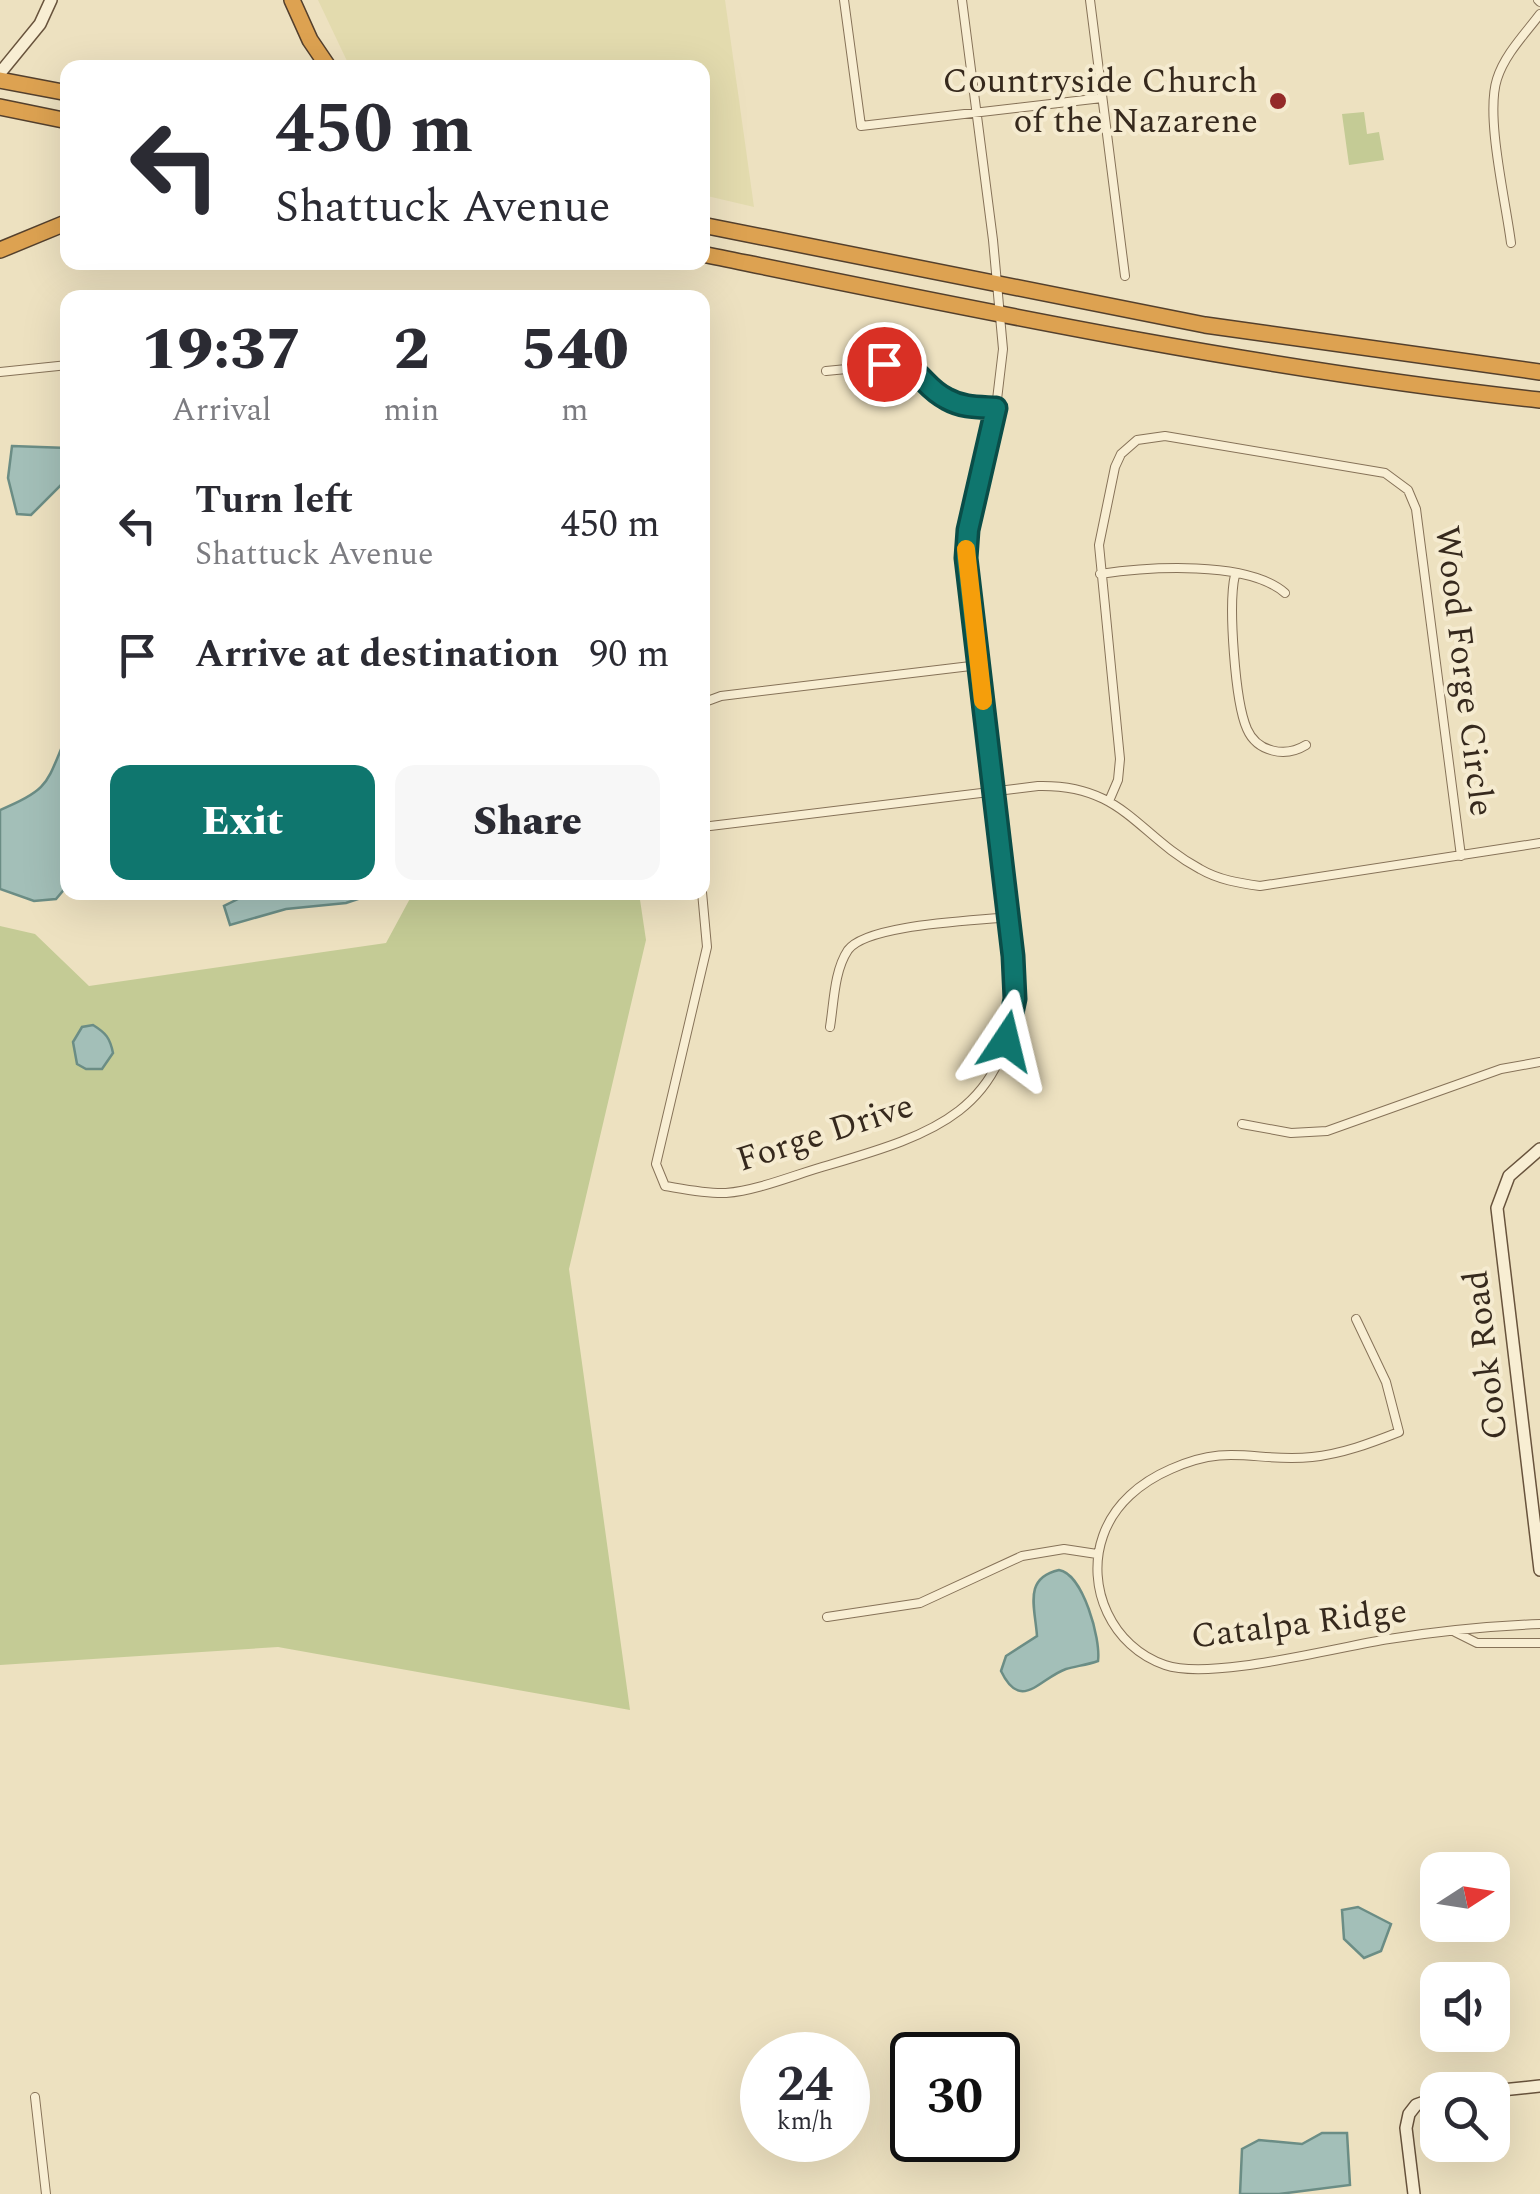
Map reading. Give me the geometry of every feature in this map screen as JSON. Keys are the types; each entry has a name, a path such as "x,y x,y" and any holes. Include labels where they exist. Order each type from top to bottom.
{"highway":[{"path":"292,0 324,60"},
{"path":"0,76 60,92"},
{"path":"0,107 60,119"},
{"path":"0,250 60,225"},
{"path":"710,227 1222,328 1540,372"},
{"path":"710,256 1002,316 1242,360 1540,400"}],"street":[{"path":"0,76 40,24 52,0"},
{"path":"844,0 862,126 1102,98"},
{"name":"Forge Drive","path":"703,900 706,947 656,1164 664,1186 731,1192 910,1140 948,1120 984,1085 1006,1041 1016,984 966,544 996,408 1003,349 962,0"},
{"path":"1090,0 1125,276"},
{"path":"1512,243 1496,135 1495,85 1510,53 1540,14"},
{"path":"0,372 60,366"},
{"path":"826,371 905,366 918,372 944,398 964,406 996,408"},
{"name":"Wood Forge Circle","path":"1109,801 1120,773 1120,759 1099,544 1115,467 1126,448 1144,437 1165,436 1385,473 1398,480 1412,496 1461,856"},
{"path":"1100,574 1162,566 1268,582 1286,594"},
{"path":"1235,575 1230,605 1232,634 1248,731 1267,750 1294,751 1306,745"},
{"path":"710,700 978,665"},
{"path":"710,826 994,791 1066,786 1109,801 1191,864 1238,884 1282,885 1540,843"},
{"path":"830,1027 840,966 851,947 862,938 884,931 1009,917"},
{"path":"1242,1124 1292,1133 1327,1131 1501,1069 1540,1062"},
{"name":"Cook Road","path":"1540,1149 1510,1176 1498,1208 1540,1570"},
{"path":"826,1617 920,1603 1022,1556 1064,1550 1097,1554 1114,1512 1132,1493 1172,1468 1204,1456 1233,1452 1314,1457 1361,1447 1399,1432 1386,1382 1356,1319"},
{"name":"Catalpa Ridge","path":"1097,1554 1097,1581 1115,1628 1142,1654 1166,1666 1200,1669 1477,1626 1540,1624"},
{"name":"Catalpa Ridge","path":"1454,1632 1477,1643 1540,1643"},
{"path":"1510,2089 1540,2086"},
{"path":"35,2097 46,2194"},
{"path":"1414,2194 1408,2121 1420,2103"}],"shaded area":[{"path":"318,0 725,0 754,207 710,197 710,60 347,60"}],"green space":[{"path":"1364,112 1367,134 1379,132 1384,160 1349,165 1342,114"},
{"path":"409,900 640,900 646,940 569,1269 630,1710 278,1647 0,1665 0,926 35,934 89,986 386,943"}],"water":[{"path":"12,446 60,448 60,486 31,515 17,514 8,478"},
{"path":"60,752 60,894 56,899 34,901 0,889 0,810 38,790"},
{"path":"236,900 355,900 286,909 230,925 224,906"},
{"path":"93,1025 107,1036 113,1053 102,1069 86,1069 77,1064 73,1042 82,1027"},
{"path":"1059,1570 1068,1574 1083,1595 1093,1624 1098,1661 1066,1669 1031,1689 1016,1690 1001,1671 1006,1656 1037,1636 1036,1587 1048,1574"},
{"path":"1358,1907 1391,1924 1381,1951 1364,1958 1344,1939 1342,1910"},
{"path":"1322,2133 1347,2133 1350,2185 1279,2194 1240,2194 1242,2149 1259,2140 1302,2144"}],"slow traffic":[{"path":"966,549 983,701"}],"place":[{"name":"Countryside Church of the Nazarene","path":"1278,101"}],"route":[{"path":"884,364 898,364 918,372 938,394 957,404 996,408 966,544 1016,984 1006,1041"}]}
